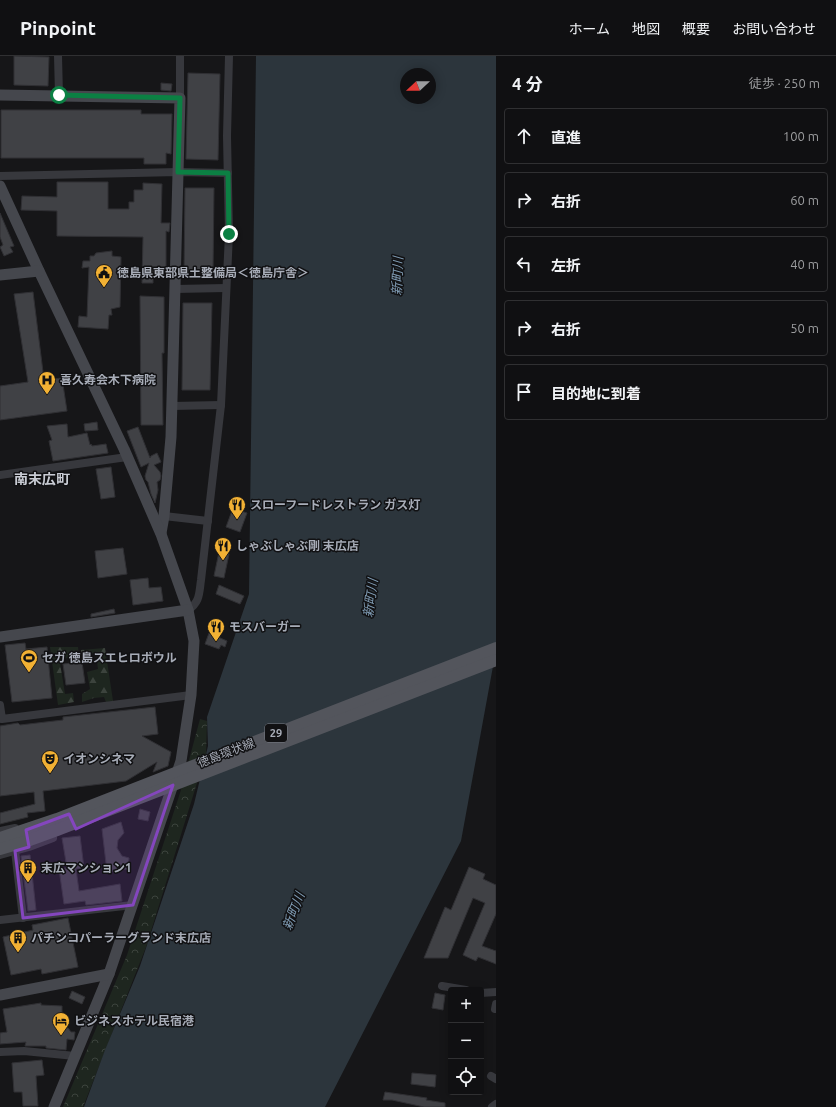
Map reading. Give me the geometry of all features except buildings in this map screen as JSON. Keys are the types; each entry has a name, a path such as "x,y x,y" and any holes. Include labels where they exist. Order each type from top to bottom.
{"main road":[{"name":"徳島環状線","path":"0,838 39,826 496,648"},
{"name":"徳島環状線","path":"0,849 44,835 496,660"}],"street":[{"path":"58,56 59,95"},
{"path":"161,534 171,437 180,56"},
{"path":"0,637 188,610 198,600 221,406 229,234 227,136 229,56"},
{"path":"0,95 180,98"},
{"path":"0,176 178,172 228,173"},
{"path":"0,186 127,457 161,534 188,610 194,641 190,695 181,761 134,905 109,974 54,1107"},
{"path":"0,275 39,271"},
{"path":"175,288 226,288"},
{"path":"172,406 221,406"},
{"path":"0,475 127,457"},
{"path":"164,516 208,521"},
{"path":"0,704 2,719 190,695"},
{"path":"0,855 15,852 76,829 114,812 174,781"},
{"path":"0,831 25,826 108,798 162,787"},
{"path":"68,812 76,829"},
{"path":"25,826 28,847"},
{"path":"15,852 23,918"},
{"path":"0,920 134,905"},
{"path":"0,995 109,974"},
{"path":"442,986 448,987"},
{"path":"484,993 496,992"},
{"path":"0,1052 24,1051 75,1056"},
{"path":"492,1107 496,1104"}],"highlighted area":[{"path":"173,785 133,905 23,918 15,851 29,847 26,830 69,814 76,829"}],"green space":[{"path":"50,647 78,647 79,656 62,659 60,663 65,694 73,693 74,702 58,705"},
{"path":"105,648 113,701 106,702 104,697 94,698 82,702 82,694 90,689 87,672 98,669 96,653 81,654 81,650"},
{"path":"200,719 207,721 206,754 146,947 83,1107 63,1107 127,955 181,790"}],"water":[{"name":"新町川","path":"256,56 496,56 496,650 461,841 325,1107 84,1107 105,1050 140,966 194,804 208,746 207,717 249,594"}],"place":[{"name":"徳島県東部県土整備局＜徳島庁舎＞","path":"104,288"},
{"name":"喜久寿会木下病院","path":"47,395"},
{"name":"スローフードレストラン ガス灯","path":"237,520"},
{"name":"しゃぶしゃぶ剛 末広店","path":"223,561"},
{"name":"モスバーガー","path":"216,642"},
{"name":"セガ 徳島スエヒロボウル","path":"29,673"},
{"name":"イオンシネマ","path":"50,774"},
{"name":"末広マンション1","path":"28,883"},
{"name":"パチンコパーラーグランド末広店","path":"18,953"},
{"name":"ビジネスホテル民宿港","path":"61,1036"}],"district":[{"name":"南末広町","path":"42,479"}],"route":[{"path":"59,95 180,98 178,172 228,173 229,234"}]}
